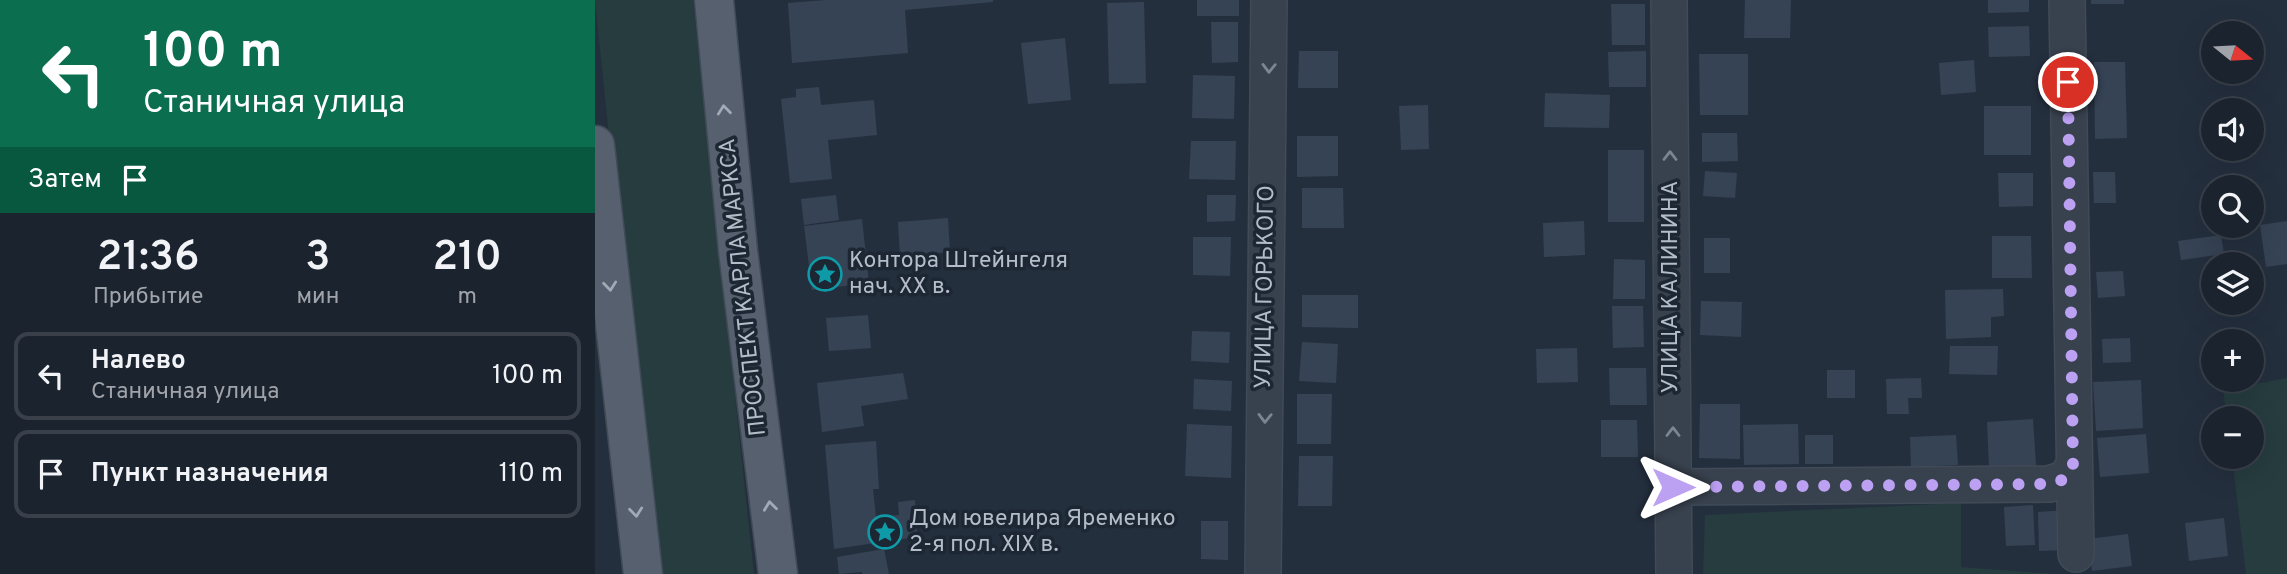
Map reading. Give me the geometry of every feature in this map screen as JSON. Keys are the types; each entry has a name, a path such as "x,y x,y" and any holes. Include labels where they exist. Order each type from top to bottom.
{"main road":[{"name":"ПРОСПЕКТ КАРЛА МАРКСА","path":"714,0 738,251 778,574"},
{"path":"595,145 643,574"}],"street":[{"name":"УЛИЦА ГОРЬКОГО","path":"1263,574 1269,0"},
{"name":"УЛИЦА КАЛИНИНА","path":"1669,0 1674,574"},
{"path":"2067,0 2075,554"},
{"path":"1673,487 2049,484 2065,479 2073,467"}],"green space":[{"path":"595,0 693,0 754,574 654,574"},
{"path":"2287,378 2287,574 2246,574 2233,469 2264,469 2264,406 2225,406 2223,392 2264,392 2264,382"},
{"path":"1961,503 1961,567 2056,574 1703,574 1705,515"}],"building":[{"path":"825,0 993,2 905,10 908,53 792,63 788,3"},
{"path":"1197,0 1239,0 1239,16 1197,16"},
{"path":"1745,0 1791,0 1790,38 1744,38"},
{"path":"1988,0 2029,0 2029,12 1988,13"},
{"path":"2091,0 2124,0 2124,4 2091,4"},
{"path":"1144,2 1146,83 1109,84 1107,3"},
{"path":"1611,4 1645,4 1645,45 1612,45"},
{"path":"1211,22 1238,22 1238,62 1212,63"},
{"path":"2029,26 2030,56 1989,57 1988,27"},
{"path":"1065,38 1071,100 1028,104 1021,43"},
{"path":"1299,51 1338,51 1338,88 1298,88"},
{"path":"1646,51 1646,87 1609,87 1608,52"},
{"path":"1699,54 1748,54 1748,115 1700,115"},
{"path":"1974,60 1976,92 1941,95 1939,63"},
{"path":"2094,62 2125,62 2127,138 2095,139"},
{"path":"1193,75 1235,76 1234,119 1192,118"},
{"path":"819,87 821,105 874,100 877,135 828,140 832,179 790,183 781,99 796,97 796,89"},
{"path":"1545,93 1610,95 1609,128 1544,127"},
{"path":"1428,105 1429,149 1401,150 1399,106"},
{"path":"1984,106 2031,106 2031,155 1984,155"},
{"path":"1702,133 1737,133 1738,161 1702,162"},
{"path":"1297,136 1338,136 1338,176 1297,177"},
{"path":"1191,141 1236,141 1235,180 1189,179"},
{"path":"1608,150 1644,150 1644,222 1608,222"},
{"path":"1705,171 1737,173 1735,198 1703,196"},
{"path":"2093,172 2115,172 2116,203 2094,203"},
{"path":"1998,173 2033,173 2033,206 1999,207"},
{"path":"1302,188 1343,188 1344,228 1302,228"},
{"path":"836,195 839,220 804,225 801,199"},
{"path":"1207,195 1236,195 1235,221 1207,222"},
{"path":"948,218 950,252 900,256 898,222"},
{"path":"862,219 869,283 812,290 804,226"},
{"path":"1584,221 1585,255 1544,257 1543,223"},
{"path":"2287,221 2287,264 2266,267 2262,238 2264,238 2264,224"},
{"path":"1992,236 2031,236 2032,278 1992,278"},
{"path":"1193,237 1231,237 1230,276 1193,275"},
{"path":"1704,238 1730,238 1730,273 1704,273"},
{"path":"2221,238 2224,252 2201,252 2201,257 2181,260 2178,241"},
{"path":"1614,259 1645,260 1645,299 1613,299"},
{"path":"2123,271 2125,296 2098,298 2096,272"},
{"path":"2003,289 2004,316 1991,317 1991,337 1946,339 1945,290"},
{"path":"1302,295 1358,295 1358,328 1302,327"},
{"path":"1701,301 1742,302 1741,337 1700,335"},
{"path":"1612,306 1643,306 1644,347 1613,348"},
{"path":"868,315 871,348 829,351 826,318"},
{"path":"1192,331 1230,332 1229,363 1191,361"},
{"path":"2130,338 2131,362 2103,363 2102,339"},
{"path":"1302,342 1338,344 1336,383 1299,381"},
{"path":"1950,346 1998,346 1997,375 1949,374"},
{"path":"1577,348 1578,382 1537,383 1536,349"},
{"path":"1609,368 1646,368 1647,405 1610,405"},
{"path":"1827,370 1855,370 1855,398 1827,398"},
{"path":"903,373 908,399 861,406 864,426 822,432 817,383"},
{"path":"1921,378 1922,398 1908,398 1909,414 1887,414 1886,379"},
{"path":"1194,379 1232,381 1231,411 1193,409"},
{"path":"2141,380 2143,428 2096,431 2093,382"},
{"path":"1297,394 1332,394 1331,444 1297,444"},
{"path":"1700,404 1740,404 1740,459 1699,458"},
{"path":"2033,419 2036,465 1989,467 1987,422"},
{"path":"1601,420 1637,420 1638,457 1601,457"},
{"path":"1187,424 1232,426 1231,478 1185,476"},
{"path":"1798,424 1799,464 1744,465 1743,425"},
{"path":"2146,434 2149,473 2100,477 2097,438"},
{"path":"1805,435 1833,435 1833,464 1805,464"},
{"path":"1956,435 1958,465 1911,467 1910,437"},
{"path":"876,441 879,489 873,489 876,517 899,515 898,502 915,500 917,537 834,549 825,445"},
{"path":"1299,456 1333,456 1332,506 1298,506"},
{"path":"2033,505 2035,545 2006,546 2004,507"},
{"path":"2067,510 2069,550 2039,551 2038,512"},
{"path":"2224,518 2228,556 2189,561 2185,523"},
{"path":"1201,521 1228,521 1228,560 1201,559"},
{"path":"2128,534 2132,566 2092,571 2088,539"},
{"path":"884,549 889,574 839,574 837,557"}],"place":[{"name":"Контора Штейнгеля нач. ХХ в.","path":"825,274"},
{"name":"Дом ювелира Яременко 2-я пол. XIX в.","path":"885,532"}],"route":[{"path":"1673,487 2049,484 2065,479 2073,467 2068,82"}]}
